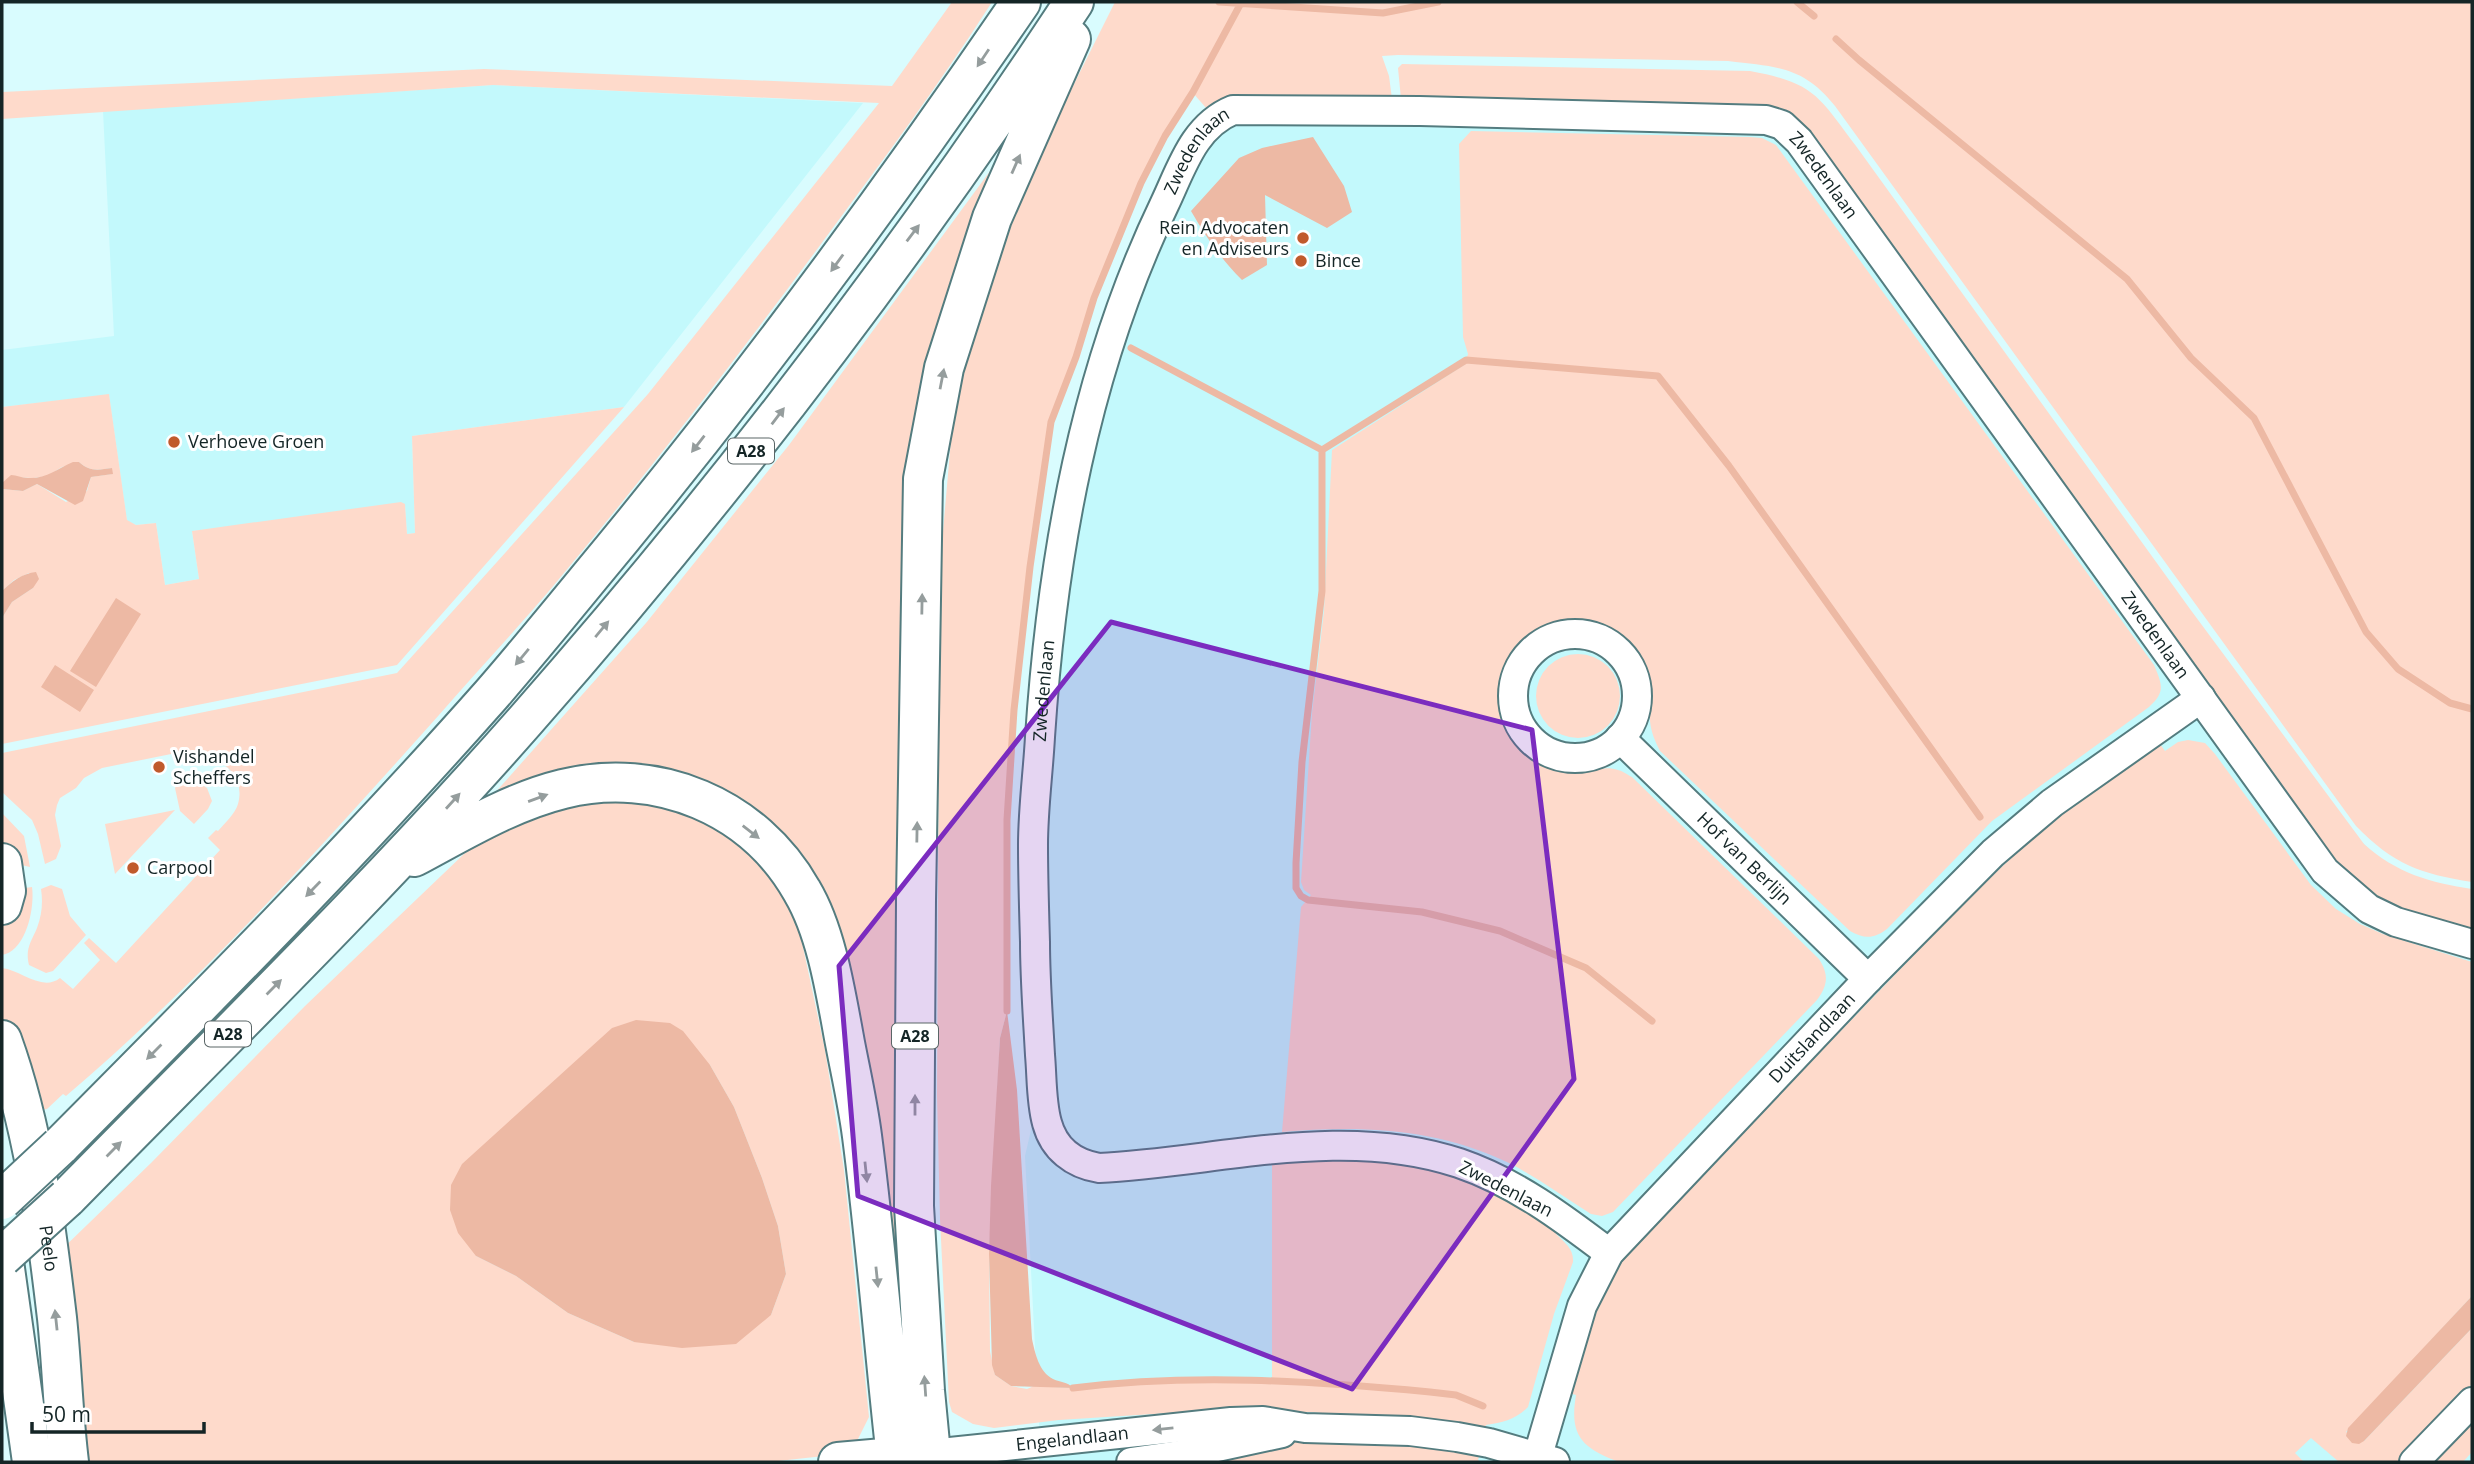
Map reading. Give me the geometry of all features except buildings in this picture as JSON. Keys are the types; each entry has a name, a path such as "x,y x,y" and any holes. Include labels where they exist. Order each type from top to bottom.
{"main road":[{"name":"A28","path":"2,1200 60,1146 360,841 494,692 665,486 824,280 920,149 1021,2"},
{"name":"A28","path":"2,1257 66,1198 390,869 526,720 750,453 956,176 1074,2"},
{"name":"A28","path":"914,1459 925,1391 914,1206 923,480 944,368 992,218 1087,2"},
{"name":"A28","path":"390,869 475,825 535,799 563,789 596,785 666,787 700,798 748,828 772,849 804,893 815,920 840,1015 914,1459"},
{"path":"2,863 6,891 2,905"},
{"name":"Peelo","path":"2,1040 29,1130 40,1196 57,1318 69,1462"},
{"path":"2,1247 32,1462"},
{"name":"Engelandlaan","path":"838,1462 914,1459"}],"street":[{"name":"Zwedenlaan","path":"1609,1253 1518,1190 1460,1164 1432,1156 1395,1148 1340,1145 1099,1168 1083,1166 1071,1159 1054,1139 1047,1123 1035,965 1033,843 1052,609 1078,458 1111,335 1146,242 1203,129 1233,110 1250,108 1766,120 1782,125 1799,141 2317,861 2346,891 2369,909 2396,922 2472,944"},
{"path":"1572,634 1591,636 1609,644 1624,657 1634,674 1638,692 1636,712 1627,732 1620,738 1611,747 1592,756 1570,758 1549,753 1532,740 1519,722 1513,702 1515,680 1523,662 1536,648 1553,638 1572,634"},
{"name":"Duitslandlaan","path":"1543,1461 1582,1306 1609,1253 1868,979 2018,830 2201,698"},
{"name":"Hof van Berlijn","path":"1620,738 1868,979"},
{"path":"2414,1462 2472,1402"},
{"name":"Engelandlaan","path":"914,1459 1231,1422 1263,1421 1305,1427 1457,1437 1543,1461"},
{"name":"Engelandlaan","path":"1131,1462 1180,1455 1305,1427"}],"highlighted area":[{"path":"1111,622 1532,730 1574,1079 1352,1389 858,1196 839,966"}],"shaded area":[{"path":"952,2 992,2 930,94 821,244 589,543 439,715 259,912 165,1007 116,1052 66,1096 63,1094 47,1109 37,1111 2,1018 2,968 39,982 53,982 60,978 73,989 100,960 84,943 89,938 116,963 220,850 208,838 232,815 240,792 238,782 226,766 208,757 187,754 186,751 102,768 84,778 76,788 60,798 55,815 61,846 56,859 45,864 32,820 2,792 2,753 397,673 648,394 879,103 493,85 2,119 2,92 484,69 892,86"},
{"path":"1115,2 2472,2 2472,882 2437,875 2408,865 2382,850 2356,826 1835,106 1812,83 1775,67 1728,61 1398,55 1382,56 1389,76 1392,99 1240,96 1224,100 1207,109 1193,93 1165,136 1128,212 1094,298 1076,357 1051,422 1030,567 1014,710 1007,820 1007,1011 1000,1038 989,1254 990,1351 995,1375 1011,1386 1027,1389 1034,1386 1073,1388 1112,1383 1272,1380 1272,1161 1373,1158 1438,1169 1506,1196 1561,1230 1556,1234 1566,1243 1573,1262 1554,1314 1528,1407 1513,1418 1486,1425 1485,1430 1409,1419 1307,1412 1217,1410 1059,1420 994,1428 973,1424 952,1412 949,1402 940,1219 937,1095 940,566 953,417 967,345 1002,241 1043,146"},
{"path":"1402,64 1750,71 1789,81 1813,94 1856,146 2190,609 2364,844 2389,862 2415,875 2442,884 2472,889 2472,933 2400,910 2364,891 2321,849 2215,692 1800,128 1401,99 1398,68"},
{"path":"493,85 863,103 624,407 412,436 415,533 407,534 405,505 192,531 199,579 165,585 156,523 136,525 127,521 109,395 2,407 2,350 114,336 103,111"},
{"path":"1766,120 2189,682 2472,944 2472,1462 1039,1462 1025,1156 1042,1082 1033,843 1092,399 1211,122"},
{"path":"1471,131 1750,137 1762,138 1776,145 2154,665 2161,688 2158,697 2149,707 1992,821 1887,929 1878,935 1864,937 1850,931 1660,751 1651,725 1649,676 1636,650 1615,630 1590,621 1565,622 1541,630 1520,645 1506,666 1500,691 1504,720 1521,751 1536,763 1557,770 1579,772 1610,768 1632,777 1819,959 1826,975 1825,985 1817,1000 1613,1212 1602,1216 1591,1214 1509,1163 1454,1142 1369,1130 1282,1132 1301,907 1311,895 1304,890 1301,882 1312,713 1324,611 1332,450 1464,365 1468,354 1463,337 1459,144"},
{"path":"1015,137 941,340 902,1326 830,939 728,800 493,795 646,623 789,445"},
{"path":"1313,137 1344,186 1352,212 1327,228 1265,195 1267,265 1242,280 1214,247 1191,211 1239,158 1262,148"},
{"path":"109,394 127,520 136,525 156,523 165,585 199,579 192,531 401,502 405,504 407,534 415,533 412,436 624,407 397,665 2,744 2,618 12,602 33,588 29,573 14,580 2,591 2,489 23,491 37,484 66,502 87,491 91,477 112,474 112,468 91,469 79,462 44,476 16,478 2,483 2,407"},
{"path":"73,462 79,462 94,470 112,468 113,474 91,477 83,501 75,505 37,484 23,491 2,489 2,483 11,475 40,477"},
{"path":"36,572 39,579 33,588 12,602 2,618 2,591 18,578"},
{"path":"116,598 141,614 96,687 70,671"},
{"path":"1578,654 1594,657 1608,666 1617,680 1620,696 1617,712 1608,726 1594,735 1578,738 1562,735 1548,726 1539,712 1536,696 1539,680 1548,666 1562,657"},
{"path":"55,665 94,690 80,712 41,687"},
{"path":"2188,740 2205,743 2215,754 2311,885 2336,909 2383,934 2472,962 2472,1296 2346,1432 2364,1441 2472,1328 2472,1384 2397,1462 2339,1462 2311,1438 2295,1453 2304,1462 1619,1462 1587,1445 1577,1431 1574,1409 1576,1395 1569,1393 1600,1301 1626,1254 1962,905 2013,856 2068,810 2160,744 2165,751 2178,742"},
{"path":"198,782 207,788 212,801 194,824 180,811 175,788"},
{"path":"620,799 683,811 730,835 756,859 781,892 800,933 825,1050 844,1170 869,1417 855,1445 824,1456 769,1462 76,1462 56,1255 151,1163 305,1006 465,853 519,821 568,804","holes":["710,1065 734,1107 778,1226 786,1274 771,1315 634,1342 568,1313 516,1276 476,1256"]},
{"path":"175,810 115,874 105,824"},
{"path":"2,813 24,836 30,867 13,863 2,846"},
{"path":"51,885 62,889 70,916 86,935 53,971 46,973 29,965 28,954 40,918 41,889"},
{"path":"32,887 32,906 23,937 10,952 2,955 2,927 25,888"},
{"path":"1007,1011 1017,1090 1032,1339 1038,1362 1044,1372 1073,1388 1011,1386 995,1375 992,1365 989,1254 991,1186 1000,1038"},
{"path":"636,1020 670,1023 683,1031 710,1065 734,1107 778,1226 786,1274 771,1315 736,1344 682,1348 634,1342 568,1313 516,1276 476,1256 458,1233 450,1210 451,1185 462,1164 612,1028"},
{"path":"2472,1296 2472,1328 2364,1441 2359,1444 2352,1443 2346,1436 2348,1428"},
{"path":"2472,1420 2472,1452 2463,1462 2431,1462"},
{"path":"1277,1442 1435,1446 1480,1454 1478,1460 1481,1462 1171,1462"}],"waterway":[{"path":"1219,2 1383,13 1438,2"},
{"path":"1797,2 1814,16"},
{"path":"1007,1011 1007,820 1014,710 1030,567 1051,422 1076,357 1094,298 1141,183 1241,3"},
{"path":"1836,39 2127,279 2191,358 2254,418 2366,632 2398,669 2450,703 2472,709"},
{"path":"1131,348 1322,450 1466,360 1658,376 1729,466 1980,817"},
{"path":"1322,450 1322,591 1302,762 1296,888 1301,896 1308,900 1422,912 1500,931 1586,968 1652,1021"},
{"path":"1073,1388 1117,1383 1252,1380 1456,1395 1483,1406"}],"place":[{"name":"Rein Advocaten en Adviseurs","path":"1303,238"},
{"name":"Bince","path":"1301,261"},
{"name":"Verhoeve Groen","path":"174,442"},
{"name":"Vishandel Scheffers","path":"159,767"},
{"name":"Carpool","path":"133,868"}]}
